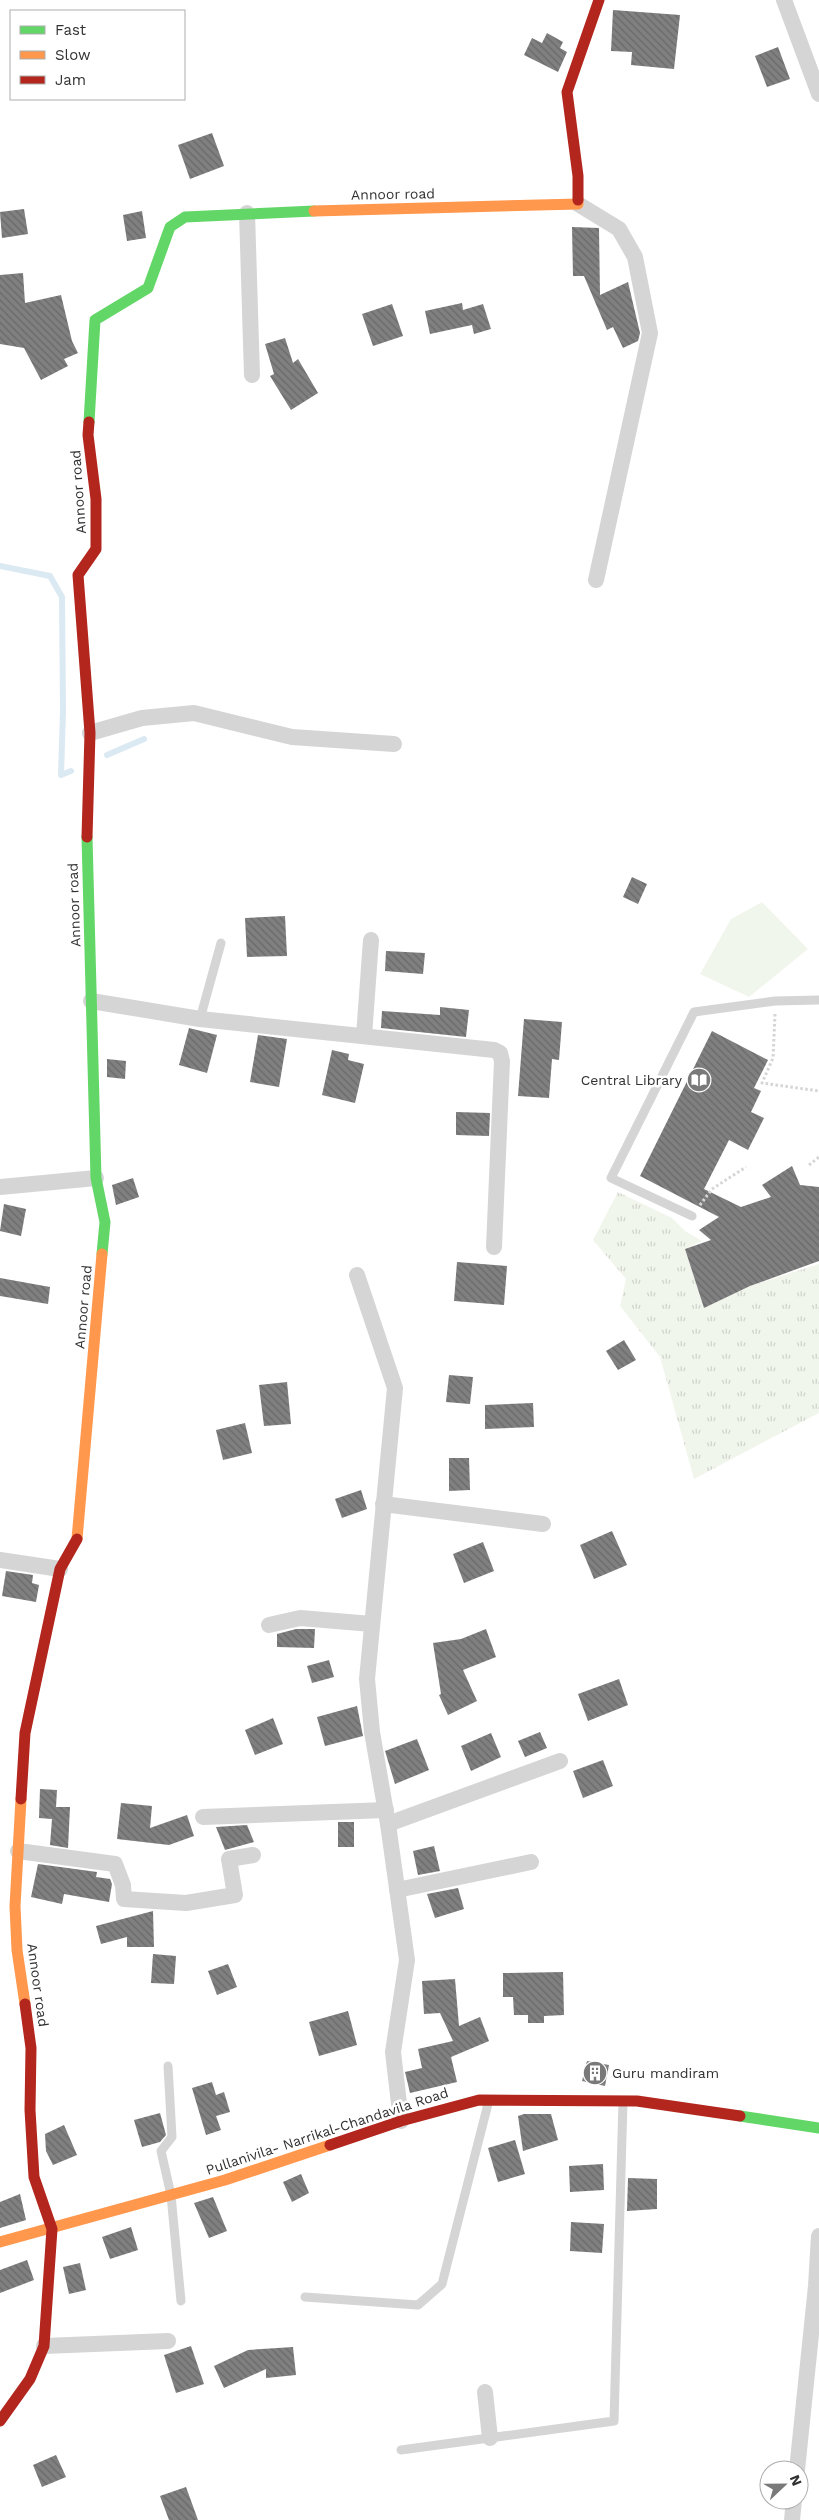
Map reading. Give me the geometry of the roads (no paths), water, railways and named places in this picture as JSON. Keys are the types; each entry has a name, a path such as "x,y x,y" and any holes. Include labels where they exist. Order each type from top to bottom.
{"street":[{"path":"596,580 650,333 631,250 619,229 578,204 578,176 567,92 599,0"},
{"path":"784,0 819,94"},
{"name":"Annoor road","path":"52,2229 34,2177 30,2110 31,2048 17,1950 15,1906 25,1733 60,1569 79,1536 106,1222 96,1178 87,828 90,733 78,575 96,549 96,499 88,435 95,320 148,288 170,227 185,217 247,213 578,204"},
{"path":"247,213 252,375"},
{"path":"90,733 142,718 194,713 292,738 394,744"},
{"path":"364,1036 371,940"},
{"path":"91,1001 200,1019 494,1050 500,1053 502,1061 494,1247"},
{"path":"0,1187 96,1178"},
{"path":"357,1275 395,1388 367,1679 372,1732 387,1817 407,1960 393,2052 401,2121"},
{"path":"384,1504 543,1524"},
{"path":"0,1560 60,1569"},
{"path":"269,1625 300,1618 372,1624"},
{"path":"203,1817 387,1817 560,1761"},
{"path":"18,1852 115,1864 123,1885 124,1899 186,1903 235,1894 229,1859 253,1855"},
{"path":"397,1890 531,1862"},
{"name":"Pullanivila- Narrikal-Chandavila Road","path":"0,2242 244,2174 401,2121 479,2100 637,2101 819,2128"},
{"path":"0,2421 30,2379 44,2346 52,2229"},
{"path":"798,2460 816,2286 819,2236"},
{"path":"44,2346 168,2341"},
{"path":"485,2392 490,2438"}],"lane":[{"path":"200,1019 221,943"},
{"path":"692,1216 612,1178 694,1012 775,1001 819,1000"},
{"path":"168,2066 172,2138 161,2151 171,2195 181,2301"},
{"path":"305,2297 418,2305 442,2284 489,2100"},
{"path":"401,2450 614,2421 622,2101"}],"waterway":[{"path":"0,566 50,576 62,597 63,711 61,775 71,771"},
{"path":"107,755 144,739"}],"place":[{"name":"Central Library","path":"699,1080"},
{"name":"Guru mandiram","path":"595,2073"}]}
